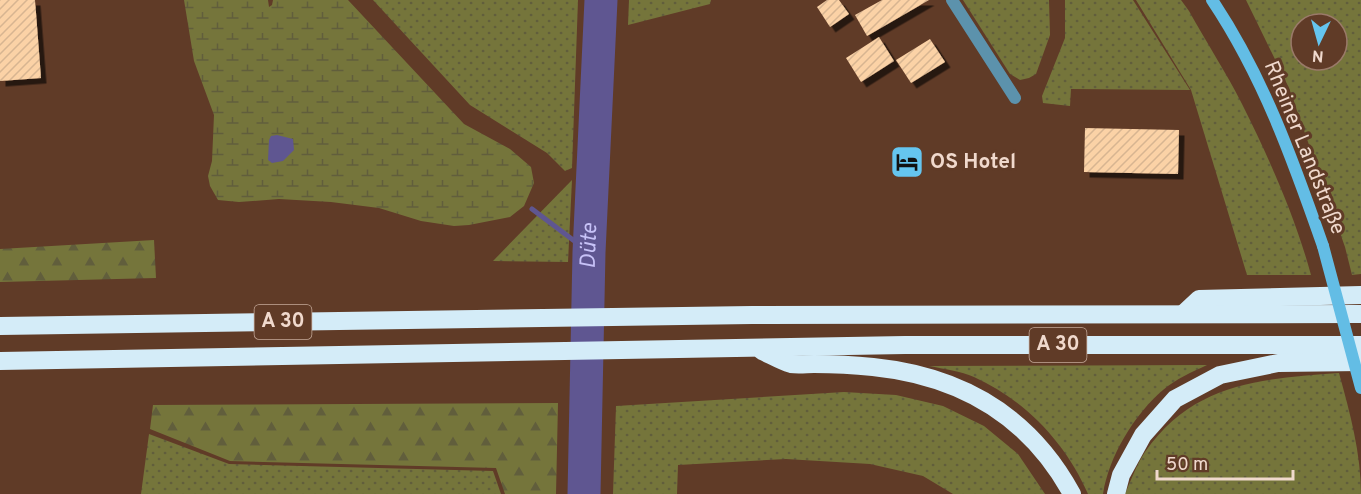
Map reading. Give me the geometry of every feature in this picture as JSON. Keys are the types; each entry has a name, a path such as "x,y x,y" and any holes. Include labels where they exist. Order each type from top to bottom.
{"highway":[{"path":"1184,313 1199,298 1361,295"},
{"name":"A 30","path":"0,326 618,317 1361,314"},
{"name":"A 30","path":"0,360 928,345 1361,345"},
{"path":"755,348 792,364 874,367 926,377 965,389 1010,418 1032,438 1060,473 1072,494"},
{"path":"1116,494 1121,476 1143,435 1174,399 1220,375 1278,363 1361,362"}],"main road":[{"name":"Rheiner Landstraße","path":"1212,0 1235,35 1255,72 1296,168 1323,246 1361,388"}],"street":[{"path":"952,0 1016,98"}],"green space":[{"path":"184,0 268,0 269,7 273,0 348,0 464,124 510,149 531,167 534,183 524,206 510,217 454,226 421,221 379,208 331,202 279,199 239,202 218,200 210,186 208,176 212,161 214,115 194,61"},
{"path":"373,0 578,0 572,168 565,171 547,153 470,105"},
{"path":"629,0 711,0 710,4 628,25"},
{"path":"963,0 1049,0 1050,35 1036,74 1020,80 1010,74"},
{"path":"1065,0 1133,0 1190,90 1071,89 1070,106 1043,103 1042,96 1065,38"},
{"path":"1136,0 1181,0 1189,11 1236,92 1262,145 1289,209 1311,275 1247,275 1191,90"},
{"path":"1246,0 1361,0 1361,274 1352,275 1345,247 1289,88"},
{"path":"572,180 568,262 493,261"},
{"path":"154,240 156,278 0,282 0,249"},
{"path":"1207,365 1168,386 1142,411 1117,451 1103,494 1088,494 1079,475 1056,441 1042,425 1010,398 969,375 929,366"},
{"path":"1339,373 1357,448 1361,494 1125,494 1145,452 1164,429 1185,411 1207,398 1231,388 1256,382"},
{"path":"844,392 896,395 943,406 984,426 1018,454 1045,494 953,494 923,476 870,464 786,459 678,465 677,494 613,494 616,406"},
{"path":"558,403 556,494 505,494 496,468 230,461 150,429 153,405"},
{"path":"149,434 229,464 493,471 501,494 141,494"}],"shaded area":[{"path":"277,135 293,139 294,150 283,161 272,163 268,160 269,140 271,136"},
{"path":"602,385 597,414 598,494 577,494 578,478 573,442 580,386"}],"building":[{"path":"0,0 35,0 41,78 0,81"},
{"path":"827,0 839,0 849,14 830,27 817,7"},
{"path":"882,0 929,0 867,36 855,15"},
{"path":"879,37 894,61 861,82 846,58"},
{"path":"930,39 945,62 911,83 896,60"},
{"path":"1085,128 1179,130 1178,174 1084,172"}],"waterway":[{"name":"Düte","path":"584,494 589,252 601,0"},
{"path":"532,209 589,252"}],"place":[{"name":"OS Hotel","path":"907,162"}]}
